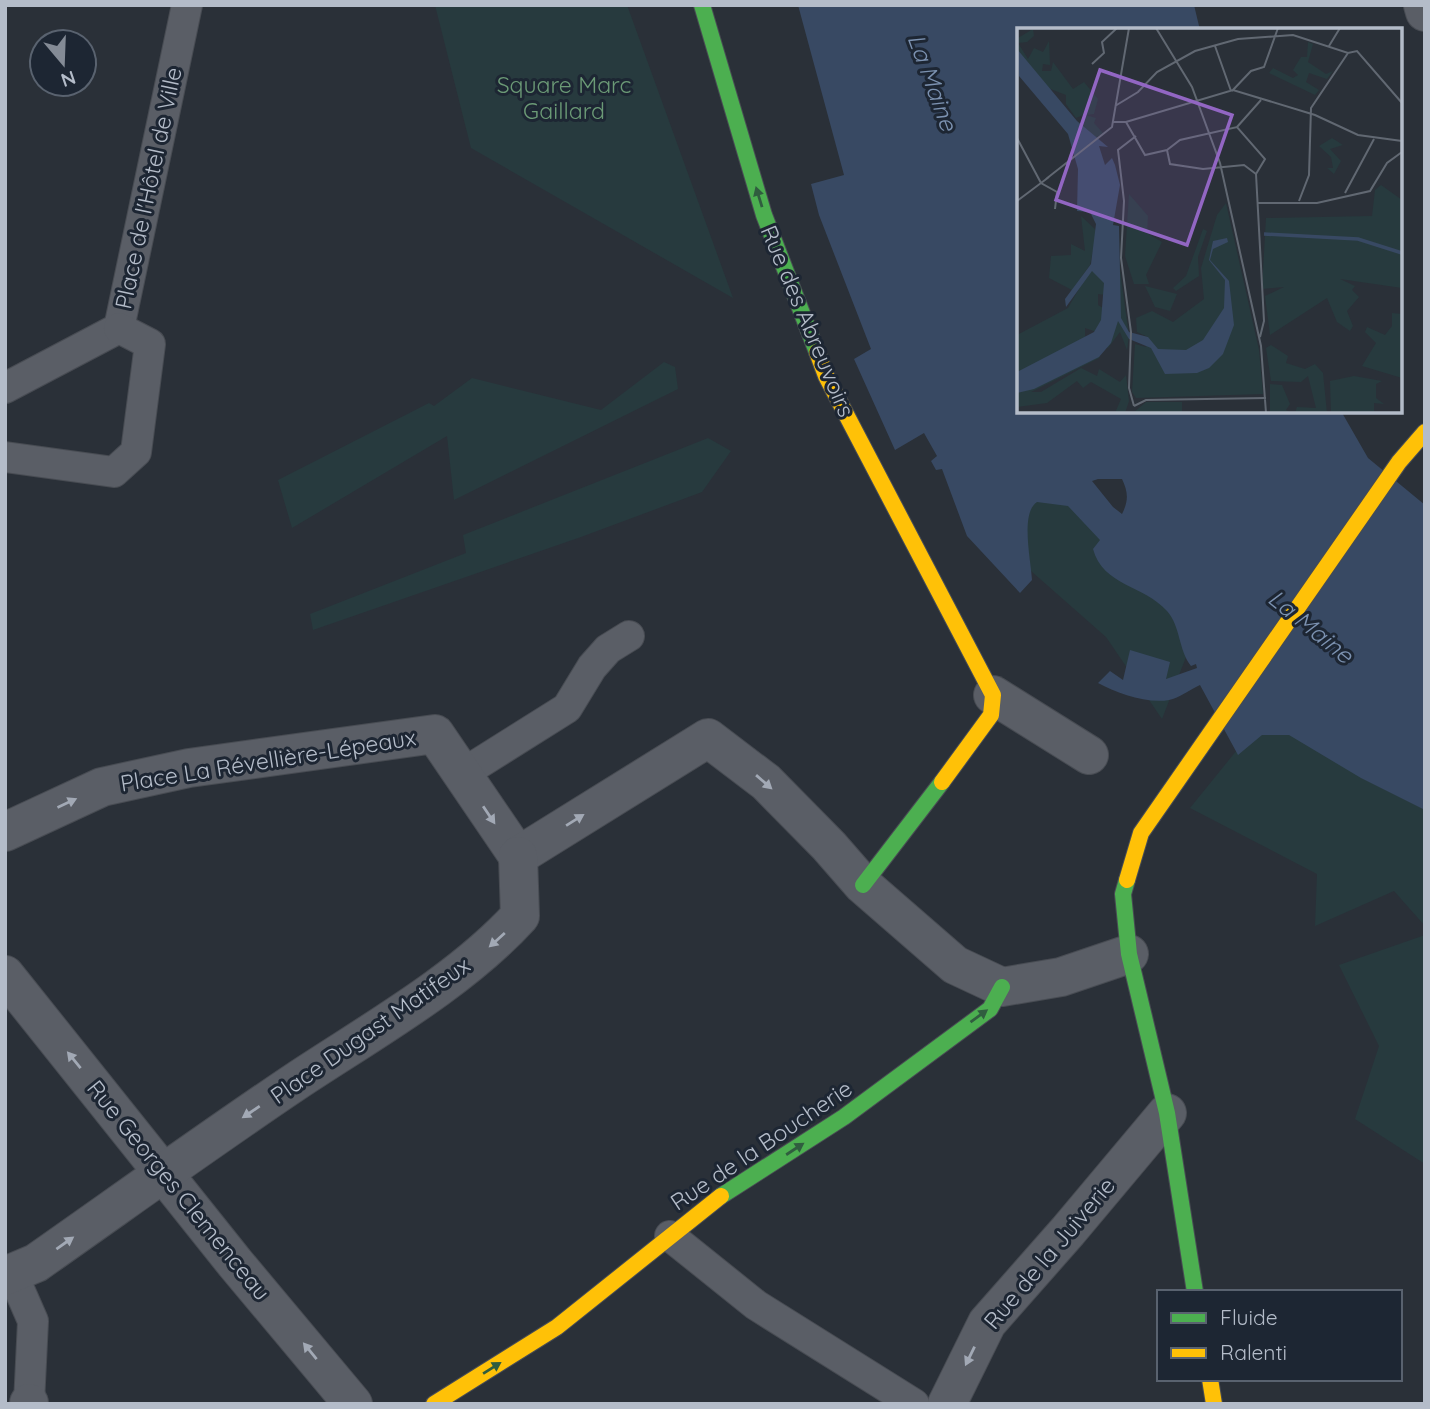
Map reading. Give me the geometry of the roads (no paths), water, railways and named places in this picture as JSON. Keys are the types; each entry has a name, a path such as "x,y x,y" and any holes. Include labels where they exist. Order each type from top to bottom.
{"street":[{"name":"Rue des Abreuvoirs","path":"702,5 764,215 826,376 993,695"},
{"path":"1423,5 1425,12"},
{"path":"1399,462 1425,413"},
{"path":"1195,1290 1167,1113 1129,954 1123,894 1141,834 1399,462 1425,432"},
{"path":"863,885 970,746 991,715 993,695 1089,755"},
{"name":"Place La Révellière-Lépeaux","path":"5,832 102,787 189,768 435,734 517,856"},
{"path":"517,856 708,738 766,782 863,885 955,965 1002,988 1061,976 1129,954"},
{"name":"Place Dugast Matifeux","path":"9,1275 36,1263 225,1130 424,997 498,940 520,916 517,856"},
{"name":"Rue Georges Clemenceau","path":"5,975 235,1263 353,1404"},
{"name":"Rue de la Boucherie","path":"434,1404 557,1327 715,1200 844,1117 990,1009 1002,988"},
{"name":"Rue de la Juiverie","path":"947,1404 986,1323 1069,1231 1167,1113"},
{"path":"1210,1381 1214,1404"}],"lane":[{"name":"Place de l'Hôtel de Ville","path":"5,388 119,328 187,5"},
{"path":"5,457 114,472 136,453 150,344 119,328"},
{"path":"462,774 566,708 592,667 608,649 629,636"},
{"path":"670,1236 756,1305 914,1404"},
{"path":"9,1275 33,1321 29,1403"}],"water":[{"name":"La Maine","path":"798,5 1194,5 1200,28 1017,28 1017,413 1342,413 1368,458 1425,505 1425,810 1361,778 1289,735 1262,735 1238,755 1200,685 1177,697 1160,701 1132,697 1098,683 1110,671 1123,680 1130,650 1170,662 1166,679 1197,668 1196,664 1191,666 1187,659 1172,617 1158,602 1106,571 1093,549 1100,540 1068,506 1037,502 1032,508 1028,526 1032,580 1020,593 967,536 942,469 936,470 931,461 937,456 924,433 895,450 854,359 871,349 819,215 811,184 844,175","holes":["1122,479 1126,488 1126,504 1122,514 1092,481"]}],"park label":[{"name":"Square Marc Gaillard","path":"564,97"}]}
